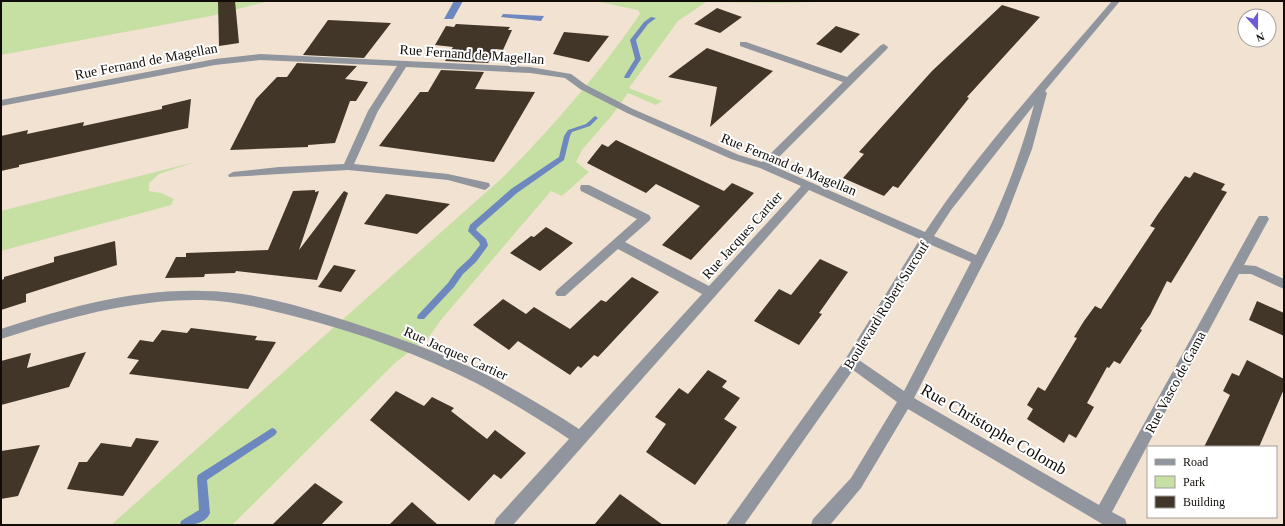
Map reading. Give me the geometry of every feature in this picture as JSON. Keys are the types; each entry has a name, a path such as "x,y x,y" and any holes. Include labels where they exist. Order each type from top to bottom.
{"street":[{"name":"Boulevard Robert Surcouf","path":"734,525 851,362 947,207 994,147 1116,1"},
{"path":"743,44 849,81"},
{"path":"764,166 884,47"},
{"name":"Rue Fernand de Magellan","path":"1,104 215,62 260,57 530,70 568,76 575,80 583,88 630,111 735,157 764,166 928,237 977,260"},
{"path":"348,167 373,111 404,63"},
{"name":"Boulevard Robert Surcouf","path":"819,525 856,483 906,400 977,260 997,225 1027,149 1043,90"},
{"path":"233,175 280,170 348,167 448,177 485,186"},
{"name":"Rue Jacques Cartier","path":"1,334 104,306 141,300 178,297 230,297 258,301 341,324 412,350 485,380 543,414 580,438 808,185"},
{"path":"561,293 618,244 645,218 585,188"},
{"name":"Rue Vasco de Gama","path":"1103,514 1263,219"},
{"path":"618,244 711,293"},
{"path":"1235,270 1252,269 1284,284"},
{"name":"Rue Christophe Colomb","path":"851,362 906,400 1120,525"},
{"path":"502,525 580,438"}],"green space":[{"path":"1,1 269,1 211,16 1,55"},
{"path":"595,1 856,1 775,3 706,2 678,21 629,88 662,101 656,105 628,93 613,114 582,150 576,162 589,172 562,196 551,191 440,321 429,337 396,362 232,525 111,525 501,179 538,140 574,100 608,58 640,14 638,10"},
{"path":"195,162 159,174 149,183 149,191 161,193 174,199 171,205 1,251 1,211"}],"water":[{"path":"454,1 463,1 453,19 444,19"},
{"path":"503,14 544,16 541,21 501,17"}],"building":[{"path":"218,1 235,1 239,43 219,46"},
{"path":"1002,5 1040,17 967,97 969,98 898,188 893,186 884,196 843,178 864,154 859,152 932,71"},
{"path":"717,8 742,17 720,33 694,24"},
{"path":"328,20 391,23 364,58 303,55"},
{"path":"456,24 510,27 508,30 512,30 503,50 496,49 488,63 445,61 453,47 435,45 446,26 454,27"},
{"path":"836,26 860,34 841,53 816,44"},
{"path":"564,32 609,36 589,62 553,54"},
{"path":"707,48 773,71 710,127 717,87 668,77"},
{"path":"297,63 357,66 345,79 368,82 356,101 350,101 335,143 308,145 308,147 230,150 256,99 277,77 287,77"},
{"path":"441,70 484,72 475,89 535,92 494,162 379,146 420,92 428,92"},
{"path":"191,99 188,128 19,165 19,167 1,171 1,136 28,130 27,134 84,122 83,126 162,109 162,106"},
{"path":"616,140 724,191 732,183 754,193 691,260 662,245 700,206 656,184 646,193 587,163 602,144 608,147"},
{"path":"1194,172 1225,184 1221,190 1227,192 1171,283 1167,281 1150,315 1140,329 1142,330 1120,364 1114,361 1109,368 1107,367 1087,403 1094,407 1076,438 1069,434 1064,443 1027,419 1033,409 1027,405 1038,387 1045,391 1077,338 1074,337 1084,321 1095,306 1101,309 1155,228 1150,226 1158,214 1185,176 1190,178"},
{"path":"315,190 315,192 319,191 299,250 344,191 348,193 317,280 236,271 235,273 205,274 204,277 165,278 176,257 186,257 186,253 268,250 293,191"},
{"path":"386,194 450,204 417,234 364,224"},
{"path":"546,227 573,243 540,271 510,253 531,236 534,237"},
{"path":"115,241 117,265 26,294 26,302 1,310 1,280 4,279 4,277 54,262 54,257"},
{"path":"820,259 848,272 819,313 822,314 799,345 754,321 779,289 791,295"},
{"path":"334,265 356,270 341,292 318,287"},
{"path":"632,277 659,292 598,357 594,355 581,368 578,366 570,375 518,341 509,350 473,325 503,299 526,314 534,307 570,329 601,300 606,302"},
{"path":"1257,301 1284,313 1284,336 1249,320"},
{"path":"191,328 257,336 255,340 276,342 248,389 129,374 139,360 127,358 140,340 153,342 162,330 187,333"},
{"path":"86,352 69,387 1,405 1,361 31,353 27,368"},
{"path":"1247,360 1284,379 1284,389 1259,446 1204,446 1230,395 1223,391 1232,373 1239,376"},
{"path":"708,370 727,381 722,387 740,398 724,419 737,427 695,485 646,452 666,424 655,417 679,388 688,394"},
{"path":"396,391 424,406 432,397 454,408 451,411 487,439 495,430 526,453 501,479 494,474 469,501 370,420"},
{"path":"136,438 159,441 123,496 67,489 79,462 87,462 101,443 131,447"},
{"path":"40,445 18,496 1,499 1,451"},
{"path":"315,483 343,502 321,525 272,525"},
{"path":"620,494 663,525 594,525"},
{"path":"412,502 438,525 389,525"}],"waterway":[{"path":"627,77 638,59 633,40 646,23 653,18"},
{"path":"421,317 451,285 460,272 473,260 484,245 483,241 472,231 473,227 514,191 562,158 567,136 570,131 588,125 595,118"},
{"path":"185,525 205,513 202,478 272,432"}]}
